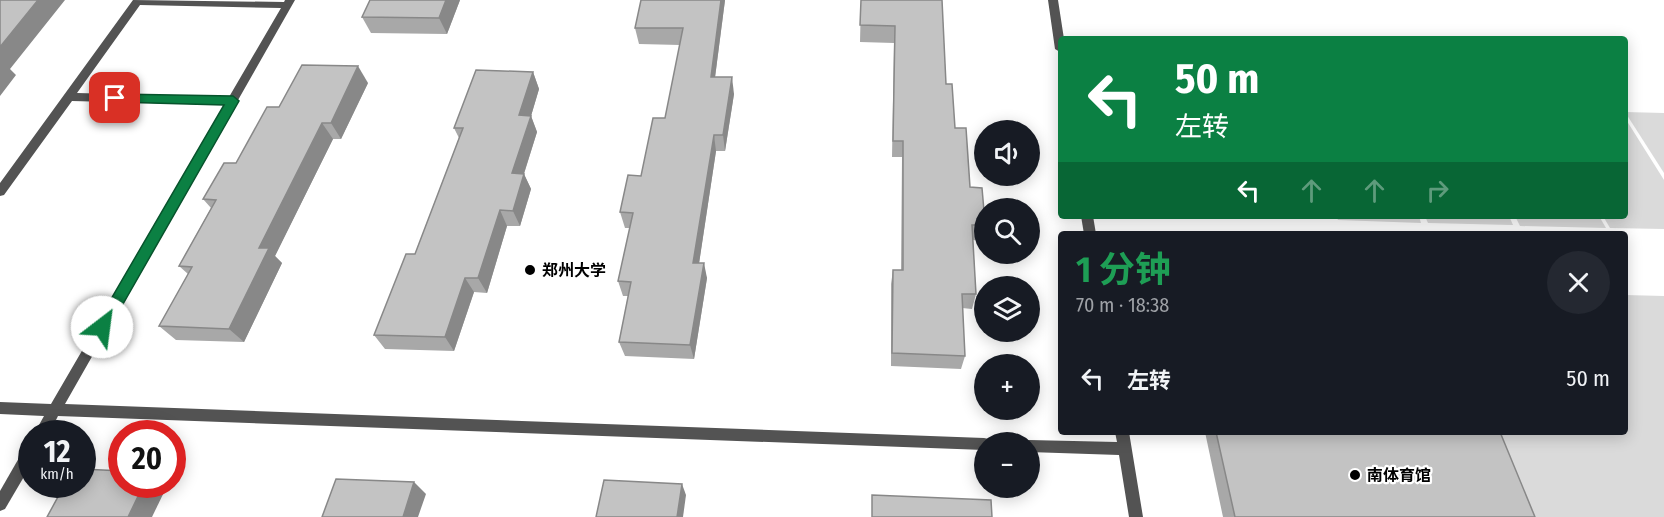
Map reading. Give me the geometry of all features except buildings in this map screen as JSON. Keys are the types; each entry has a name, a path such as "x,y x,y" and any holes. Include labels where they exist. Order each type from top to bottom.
{"lane":[{"path":"1053,0 1058,36"},
{"path":"0,192 138,1 289,3 49,420"},
{"path":"68,97 233,101"},
{"path":"0,408 974,444"},
{"path":"1123,435 1136,517"},
{"path":"1040,446 1125,449"},
{"path":"0,504 18,473"}],"shaded area":[{"path":"1628,112 1664,113 1664,173 1628,117"},
{"path":"1628,123 1664,180 1664,229 1610,228 1605,219 1628,219"},
{"path":"1420,219 1421,223 1338,220"},
{"path":"1426,219 1510,219 1513,225 1428,223"},
{"path":"1516,219 1601,219 1606,228 1520,226"},
{"path":"1628,295 1664,296 1664,517 1516,517 1482,435 1628,435"}],"place":[{"name":"郑州大学","path":"530,270"},
{"name":"南体育馆","path":"1355,475"}],"route":[{"path":"102,327 233,101 115,98"}]}
